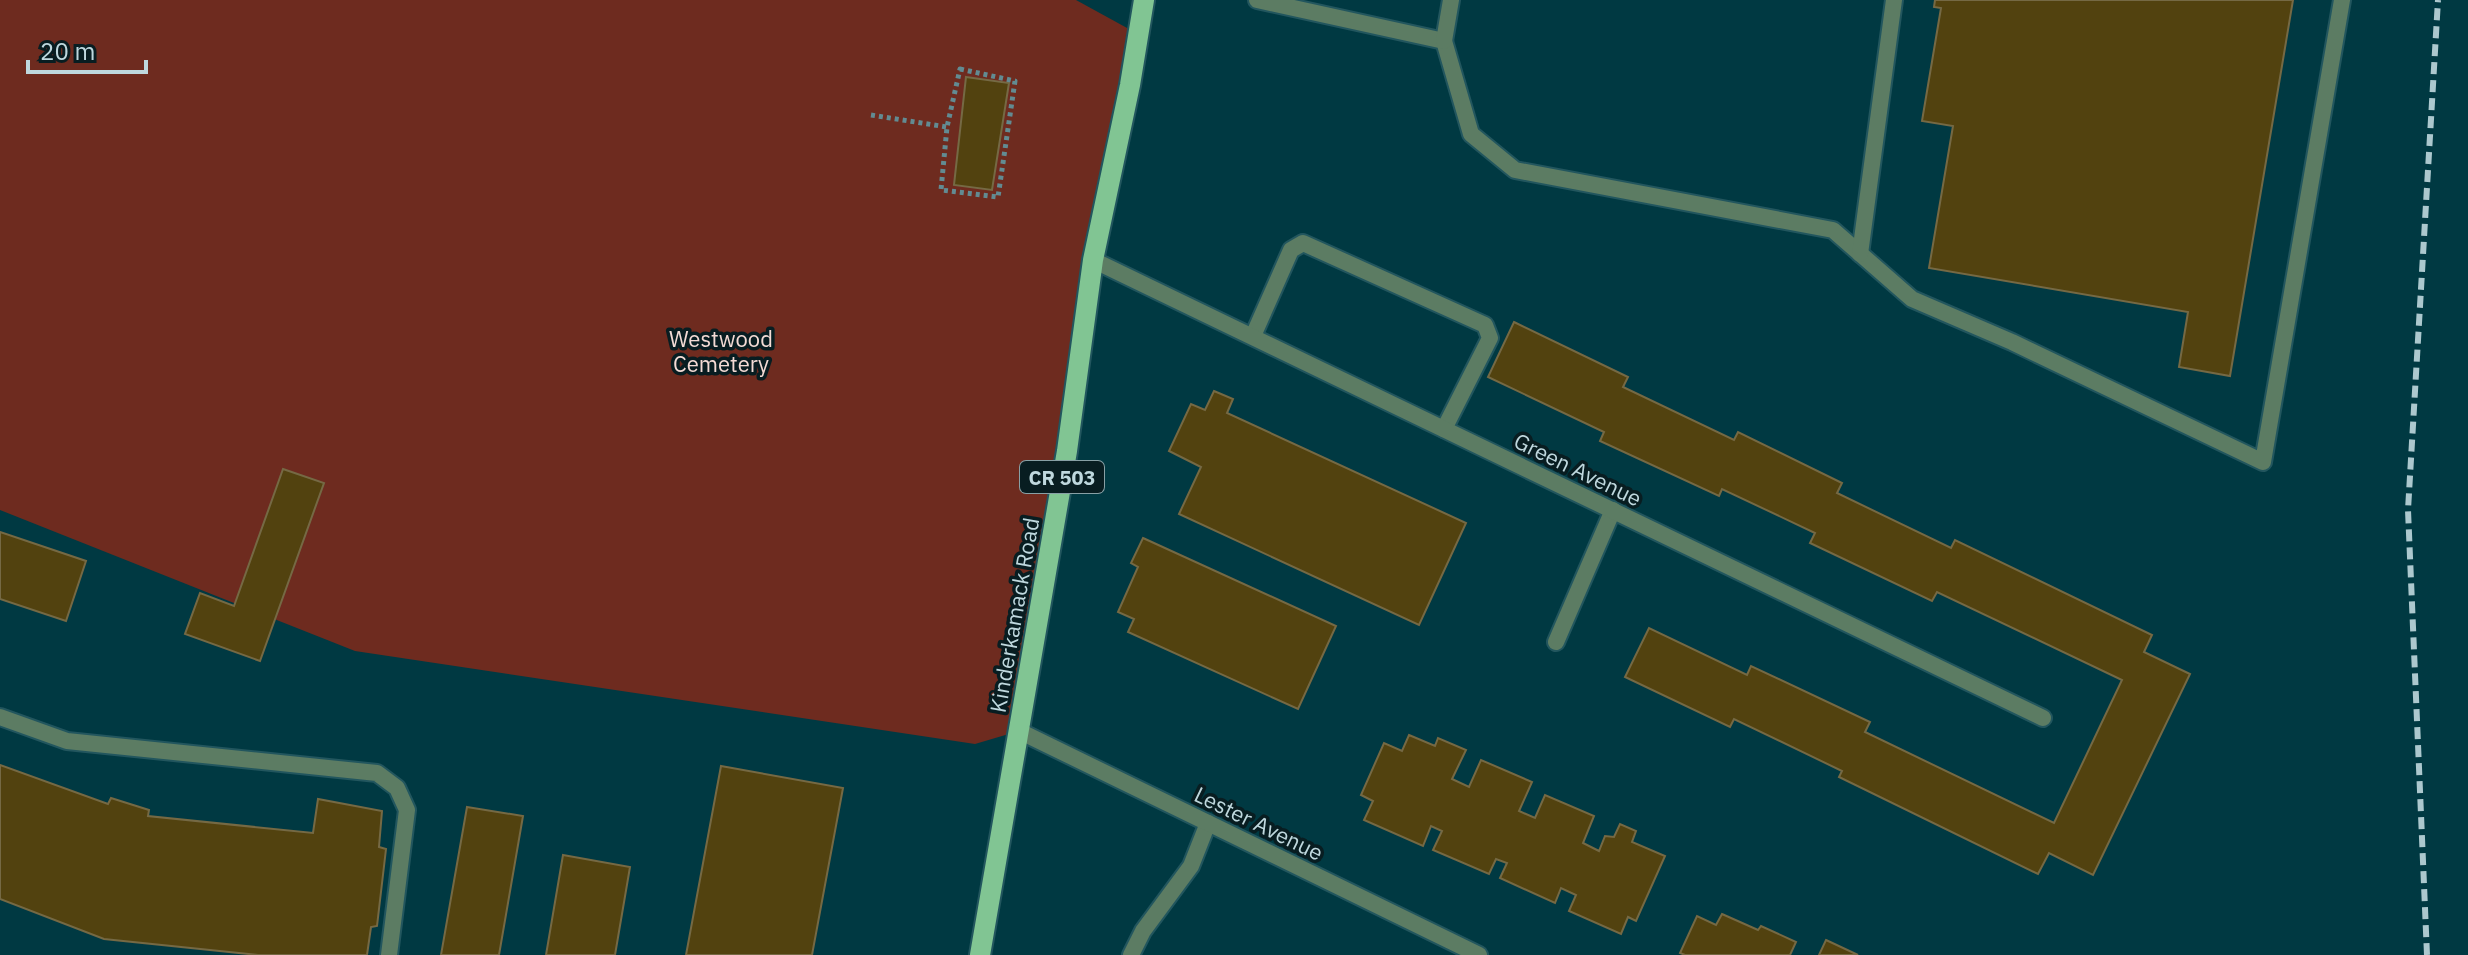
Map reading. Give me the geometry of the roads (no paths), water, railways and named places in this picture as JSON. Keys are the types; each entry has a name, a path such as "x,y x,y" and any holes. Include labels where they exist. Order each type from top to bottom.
{"main road":[{"name":"Kinderkamack Road","path":"980,955 1067,451 1093,260 1130,85 1144,0"}],"street":[{"path":"1257,0 1444,41"},
{"path":"1451,0 1444,41 1471,134 1515,170 1833,230 1912,299 2012,342 2263,462 2342,0"},
{"path":"1860,254 1894,0"},
{"path":"1253,336 1291,250 1303,243 1485,325 1490,338 1444,429"},
{"name":"Green Avenue","path":"1093,260 2043,718"},
{"path":"1556,642 1613,510"},
{"path":"0,717 67,741 377,773 397,788 407,810 389,955"},
{"name":"Lester Avenue","path":"1019,731 1479,955"},
{"path":"1131,955 1143,931 1191,866 1208,823"}],"railway":[{"path":"2427,955 2408,510 2438,0"}],"park label":[{"name":"Westwood Cemetery","path":"721,350"}]}
